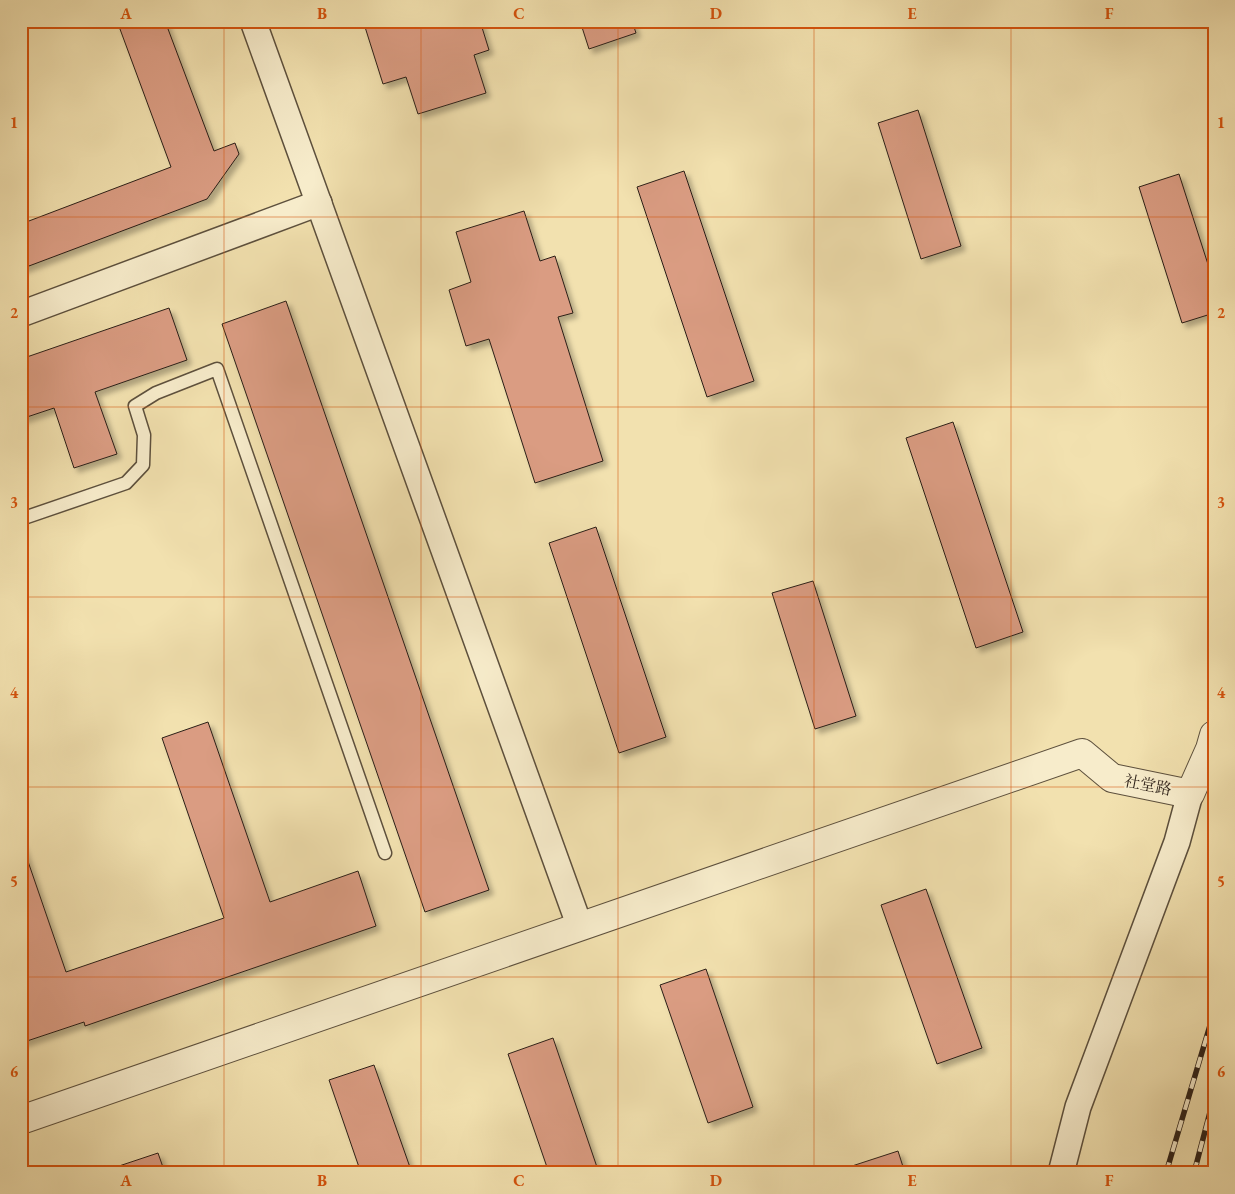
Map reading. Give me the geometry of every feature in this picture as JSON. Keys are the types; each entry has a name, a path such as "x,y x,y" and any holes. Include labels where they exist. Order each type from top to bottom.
{"street":[{"path":"21,1120 580,927 253,21"},
{"path":"21,314 319,203"},
{"name":"社堂路","path":"580,927 1082,754 1112,778 1190,794 1210,749 1214,735"},
{"path":"1061,1173 1078,1107 1177,842 1190,794"}],"lane":[{"path":"21,519 126,483 143,465 144,435 135,406 156,393 217,369 385,853"}],"building":[{"path":"117,21 165,21 214,151 235,143 239,154 207,199 21,269 21,224 171,167"},
{"path":"385,21 480,21 489,50 474,55 486,93 418,114 406,77 383,84 365,27"},
{"path":"580,21 632,21 636,33 589,49"},
{"path":"918,110 961,246 921,259 878,123"},
{"path":"684,171 754,381 707,397 637,187"},
{"path":"1179,174 1214,283 1214,313 1182,323 1139,187"},
{"path":"524,211 540,261 555,256 573,313 558,317 603,461 535,483 489,339 466,346 449,290 471,282 456,232"},
{"path":"286,301 489,890 425,912 222,324"},
{"path":"169,308 187,360 95,392 117,454 74,468 54,408 21,419 21,359"},
{"path":"953,422 1023,632 976,648 906,438"},
{"path":"596,527 666,737 619,753 549,543"},
{"path":"813,581 856,716 815,729 772,593"},
{"path":"208,722 270,902 358,871 376,926 85,1026 84,1022 21,1043 21,841 66,972 224,918 162,738"},
{"path":"926,889 982,1048 937,1064 881,905"},
{"path":"706,969 753,1107 708,1123 660,985"},
{"path":"553,1038 599,1173 549,1173 508,1054"},
{"path":"374,1065 412,1173 361,1173 329,1080"},
{"path":"898,1151 905,1173 854,1173 852,1166"},
{"path":"158,1153 165,1173 101,1173 101,1172"}],"railway":[{"path":"1166,1173 1214,1012"},
{"path":"1194,1173 1214,1097"},
{"path":"1209,1173 1214,1155"}]}
